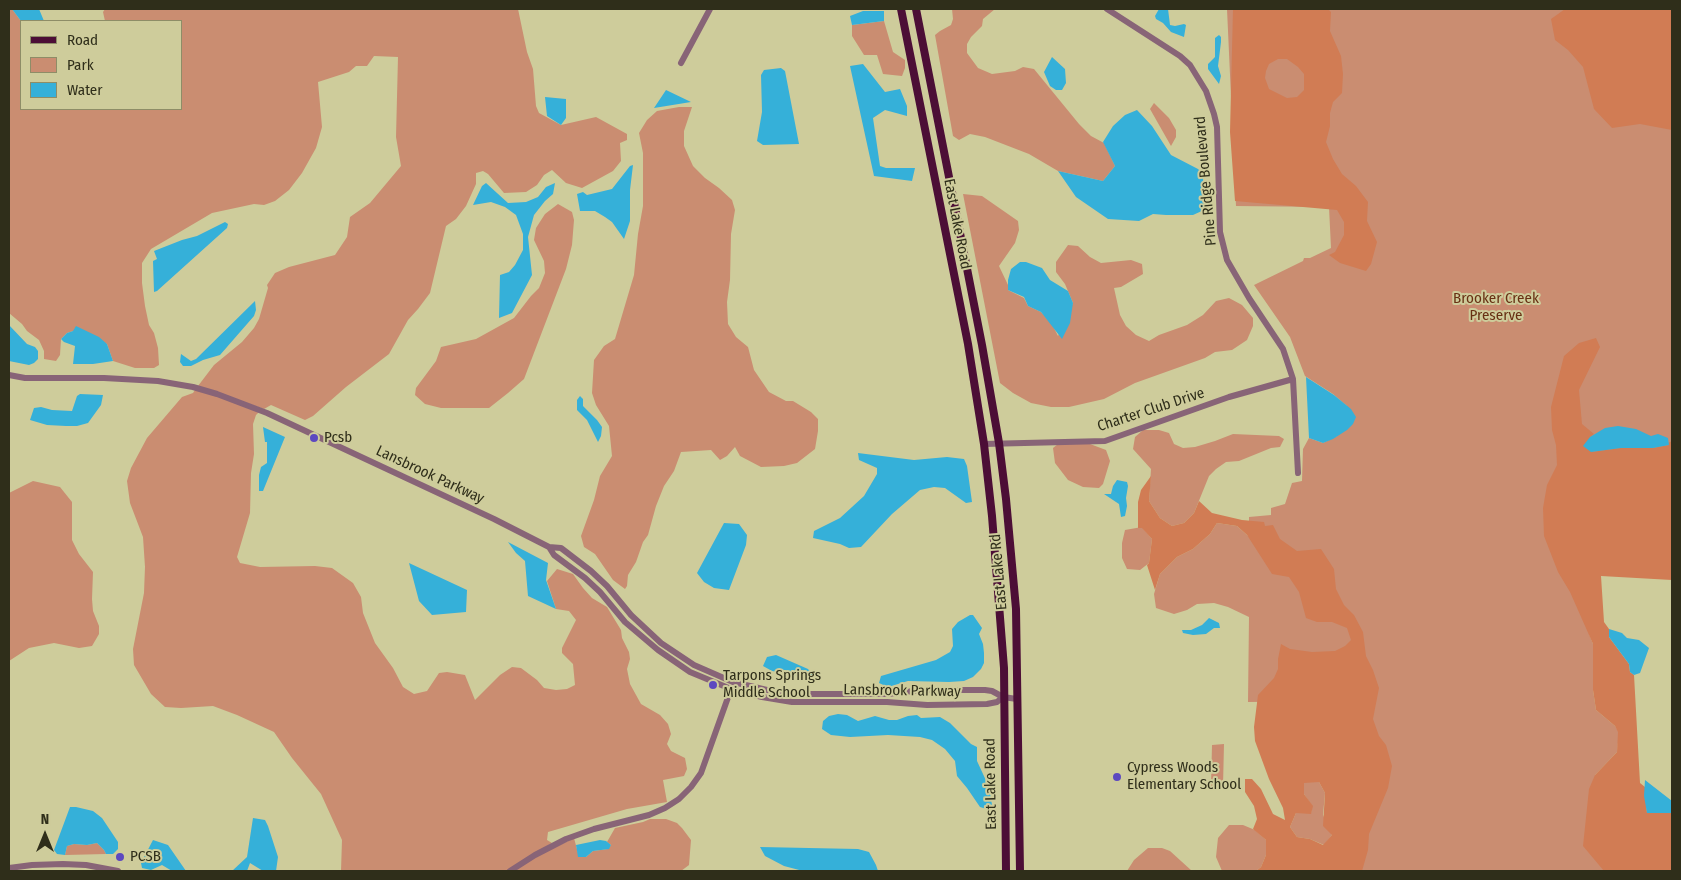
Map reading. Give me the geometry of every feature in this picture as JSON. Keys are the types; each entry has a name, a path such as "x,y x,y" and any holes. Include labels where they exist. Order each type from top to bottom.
{"main road":[{"name":"East Lake Road","path":"901,9 968,344 984,444"},
{"name":"East Lake Road","path":"916,9 982,345 999,443"},
{"name":"East Lake Rd","path":"999,443 1016,609 1020,871"},
{"name":"East Lake Rd","path":"984,444 995,545 1004,668 1003,697"},
{"name":"East Lake Road","path":"1003,697 1006,871"}],"street":[{"path":"681,63 710,9"},
{"name":"Pine Ridge Boulevard","path":"1107,9 1180,56 1190,66 1206,91 1217,127 1220,232 1227,260 1249,298 1283,349 1293,379 1298,473"},
{"name":"Lansbrook Parkway","path":"9,375 39,379 143,380 193,387 267,413 494,519 549,547 560,548 591,571 607,586 631,615 661,643 694,665 734,682 766,690 796,694 888,694 922,690 985,690 992,691 1003,697 997,702 987,704 927,706 887,702 792,702 731,689 690,672 658,650 626,622 600,592 554,554 549,547"},
{"name":"Charter Club Drive","path":"984,444 1105,441 1229,397 1293,379"},
{"path":"510,871 534,855 566,839 594,829 649,815 679,799 701,774 731,689"},
{"path":"1003,697 1017,699"},
{"path":"9,868 63,864 118,871"}],"green space":[{"path":"9,9 12,9 20,20 20,110 182,110 182,20 105,20 103,12 105,9 518,9 527,52 533,69 536,106 539,113 561,125 596,117 627,134 627,140 620,143 621,161 613,171 582,188 566,183 552,170 544,175 537,185 526,192 504,193 488,174 483,171 476,173 476,184 466,206 456,219 446,226 430,293 408,320 389,354 346,387 313,416 305,420 271,405 264,409 198,386 214,365 242,342 254,328 259,319 268,288 267,285 275,273 289,267 335,255 347,237 350,217 370,203 401,166 396,137 398,57 374,56 367,66 356,66 349,72 318,82 322,127 316,148 302,173 289,190 275,201 264,205 254,204 212,213 151,249 142,263 142,283 149,325 154,333 158,348 159,365 154,368 135,368 113,361 107,344 73,331 67,333 61,339 60,355 56,361 44,359 44,351 39,340 9,313"},
{"path":"952,9 995,9 983,19 982,26 971,37 967,44 967,53 978,68 992,74 1015,71 1023,67 1034,69 1079,124 1091,136 1104,143 1115,166 1103,181 1058,171 1029,154 985,137 970,134 959,140 953,136 935,35 951,25 953,19"},
{"name":"Brooker Creek Preserve","path":"1227,9 1672,9 1672,574 1587,572 1589,634 1593,644 1593,690 1596,710 1615,726 1619,732 1617,752 1595,775 1672,871 1340,871 1340,701 1248,702 1249,617 1214,603 1197,604 1187,610 1174,614 1156,608 1154,594 1160,574 1177,557 1193,549 1210,534 1217,523 1237,526 1249,537 1249,517 1271,515 1271,508 1285,504 1292,483 1302,481 1303,449 1309,438 1323,443 1337,436 1347,406 1333,394 1305,376 1290,337 1254,285 1303,261 1304,258 1310,258 1331,248 1329,207 1236,206"},
{"path":"884,21 893,52 905,60 902,76 883,74 877,55 864,55 852,36 852,25"},
{"path":"1154,103 1169,118 1176,130 1176,137 1171,146 1150,109"},
{"path":"692,107 684,131 684,146 693,166 732,200 735,210 731,234 730,280 727,302 728,324 736,337 748,347 754,370 769,392 786,401 793,401 811,412 818,419 818,431 815,449 797,463 784,466 761,467 740,456 735,447 727,456 720,460 711,450 681,452 674,471 664,486 648,535 628,575 625,589 613,580 595,554 584,547 581,536 594,500 600,476 612,456 609,426 596,405 592,393 594,360 604,346 615,339 634,275 643,206 643,153 639,133 647,120 657,111"},
{"path":"963,194 982,196 1018,221 1019,230 1015,243 999,266 1008,285 1008,290 1024,298 1028,306 1041,312 1052,324 1058,336 1073,303 1065,284 1056,272 1056,262 1068,245 1078,246 1090,257 1101,263 1131,260 1142,264 1143,274 1121,287 1114,288 1120,315 1126,326 1136,335 1149,341 1159,335 1187,325 1203,315 1216,301 1229,298 1242,305 1253,318 1253,326 1247,340 1232,350 1215,352 1205,358 1135,383 1104,399 1069,407 1051,407 1031,403 1000,383"},
{"path":"558,204 572,212 574,220 572,245 566,269 524,379 489,408 441,408 425,404 415,395 416,388 436,361 441,347 476,339 514,318 539,288 545,273 544,261 534,240 536,228 545,214"},
{"path":"195,390 259,412 253,424 254,454 251,473 250,513 237,557 240,563 260,567 315,566 332,568 353,583 361,597 363,613 375,643 393,668 403,687 414,694 427,691 439,673 447,672 465,675 475,700 500,675 512,667 521,668 544,688 567,689 575,685 573,664 562,653 562,648 576,620 569,611 556,609 547,581 557,569 573,574 592,598 607,607 621,630 622,638 629,652 630,659 627,669 630,684 641,704 660,715 668,724 671,734 667,744 671,751 685,758 687,769 684,776 663,780 667,802 627,809 548,832 547,840 552,843 506,871 341,871 342,840 321,794 274,732 213,706 165,707 151,694 134,665 133,649 144,593 145,567 143,537 130,503 127,481 131,468 147,438 182,397 193,393"},
{"path":"1143,430 1159,430 1169,433 1174,444 1183,448 1195,447 1233,434 1279,436 1284,439 1280,447 1271,448 1239,461 1226,462 1216,469 1209,476 1194,513 1184,523 1172,526 1160,518 1149,501 1151,469 1133,449 1135,437"},
{"path":"1058,444 1090,444 1106,450 1110,461 1103,484 1099,488 1083,487 1068,480 1055,463 1053,448"},
{"path":"33,481 60,487 72,502 72,540 79,554 93,572 93,611 99,626 99,634 92,646 79,648 54,643 29,648 9,661 9,493"},
{"path":"1142,527 1152,539 1149,563 1140,570 1127,569 1122,558 1122,543 1125,530"},
{"path":"1224,744 1223,786 1211,786 1212,745"},
{"path":"1304,782 1319,782 1325,793 1323,815 1332,835 1324,845 1310,839 1297,837 1290,827 1296,813 1311,813 1312,806 1304,794"},
{"path":"650,819 666,819 677,823 691,840 689,865 681,871 514,871 535,857 574,838 579,857 586,857 593,851 608,849 611,845 607,842 615,828"},
{"path":"1229,825 1243,825 1255,830 1266,840 1266,855 1261,867 1256,871 1222,871 1216,857 1218,838"},
{"path":"97,843 106,854 65,855 67,846"},
{"path":"1148,848 1162,848 1170,851 1192,871 1127,871 1134,860"}],"shaded area":[{"path":"1233,9 1328,9 1331,12 1330,31 1341,56 1343,74 1342,93 1333,102 1326,142 1342,174 1356,186 1368,202 1367,221 1377,242 1371,264 1366,271 1340,263 1329,255 1335,252 1344,235 1344,222 1337,210 1235,201 1230,132","holes":["1278,59 1287,59 1304,74 1304,90 1297,97 1287,98 1269,89 1265,78 1269,64"]},
{"path":"1565,9 1672,9 1672,130 1640,124 1612,128 1594,109 1583,67 1568,50 1555,40 1551,19"},
{"path":"1596,338 1600,347 1579,390 1582,424 1594,434 1590,437 1591,452 1621,448 1653,448 1669,445 1668,443 1672,441 1672,580 1601,576 1604,622 1609,629 1609,637 1629,664 1630,672 1634,675 1640,783 1645,787 1647,813 1672,813 1672,871 1604,871 1583,846 1589,789 1595,775 1617,752 1618,732 1615,726 1596,710 1593,690 1593,644 1570,592 1558,572 1544,536 1543,508 1547,485 1557,465 1551,407 1564,356 1579,343"},
{"path":"1151,476 1149,501 1160,518 1172,526 1184,523 1194,513 1199,501 1212,513 1242,520 1264,522 1265,526 1273,525 1280,539 1297,551 1321,549 1334,569 1336,589 1344,605 1354,615 1363,632 1366,656 1379,688 1373,719 1379,736 1386,745 1392,766 1388,788 1369,834 1368,850 1362,871 1256,871 1261,867 1266,855 1266,840 1253,829 1257,819 1254,806 1245,792 1245,779 1252,779 1261,789 1273,814 1285,820 1283,808 1269,779 1255,741 1254,727 1258,695 1274,678 1278,669 1281,644 1290,649 1312,652 1335,651 1345,646 1351,640 1347,628 1332,622 1317,622 1306,618 1299,592 1289,577 1272,574 1247,535 1237,526 1217,523 1210,534 1193,549 1177,557 1160,574 1155,590 1147,565 1149,563 1152,539 1142,528 1138,528 1138,502 1141,490","holes":["1319,782 1325,793 1323,826 1332,835 1323,845 1310,839 1297,837 1290,827 1296,813 1311,814 1313,806 1304,794 1304,783"]}],"water":[{"path":"12,9 39,9 44,20 20,20"},
{"path":"1159,9 1168,9 1170,25 1186,25 1184,37 1171,32 1163,23 1156,19 1155,16"},
{"path":"863,11 884,11 884,21 852,25 850,16"},
{"path":"1219,35 1221,42 1218,66 1221,76 1219,84 1208,69 1208,64 1215,57 1215,38"},
{"path":"1052,57 1065,69 1066,83 1062,90 1056,90 1050,86 1044,72"},
{"path":"863,64 885,92 900,89 907,106 907,116 885,110 873,118 880,166 886,168 915,168 912,181 874,176 850,66"},
{"path":"781,68 785,71 799,144 763,145 757,141 762,112 761,75 764,70"},
{"path":"666,90 691,102 654,108"},
{"path":"545,97 566,99 566,118 561,125 547,116"},
{"path":"1137,110 1152,126 1171,155 1198,169 1203,174 1204,210 1193,215 1153,214 1139,221 1108,219 1076,197 1058,171 1103,181 1115,166 1103,142 1113,126 1125,115"},
{"path":"633,165 630,190 630,221 624,239 612,222 605,217 595,211 580,211 577,194 583,192 587,195 612,189 630,166"},
{"path":"486,183 508,203 526,202 538,197 546,187 555,183 553,194 534,215 528,237 532,275 512,313 499,318 500,275 509,272 515,265 523,250 523,234 516,215 505,207 491,202 473,205 482,186"},
{"path":"225,222 228,224 227,228 154,292 153,261 157,259 154,251 197,236"},
{"path":"1020,262 1026,262 1042,268 1050,280 1068,291 1073,303 1070,323 1062,339 1041,312 1028,306 1024,297 1008,290 1011,269"},
{"path":"255,301 256,310 254,316 220,355 191,366 183,366 180,362 181,354 191,361 196,359"},
{"path":"9,325 27,344 35,347 38,351 38,359 34,363 29,365 9,361"},
{"path":"76,326 99,337 107,344 113,361 73,364 75,346 61,339 67,333 73,331"},
{"path":"1306,377 1334,395 1351,409 1356,417 1353,424 1347,430 1323,443 1309,438"},
{"path":"80,394 103,395 101,405 88,423 66,426 47,425 30,420 34,408 41,407 52,410 72,411 77,396"},
{"path":"580,396 583,399 583,406 602,427 598,442 587,420 577,410 577,400"},
{"path":"1618,426 1636,429 1651,436 1658,434 1668,438 1669,445 1653,448 1621,448 1591,452 1583,446 1590,437 1605,428"},
{"path":"263,427 285,437 263,491 259,491 261,467 267,463 267,442 265,442"},
{"path":"858,453 914,460 947,457 964,459 967,466 972,502 966,503 945,488 934,487 920,490 892,514 861,547 849,548 813,538 814,531 840,518 864,496 877,474 877,468 859,460"},
{"path":"1117,480 1127,482 1128,486 1125,516 1121,517 1119,504 1104,494 1111,494"},
{"path":"724,523 739,524 747,535 746,545 729,590 714,588 704,582 697,573"},
{"path":"508,542 548,563 546,580 556,609 528,596 525,561"},
{"path":"409,563 467,590 466,612 432,615 419,601"},
{"path":"973,615 982,628 979,634 984,653 984,663 973,677 964,681 949,682 908,681 888,687 879,683 881,676 936,660 950,652 953,646 952,629 958,622"},
{"path":"1209,618 1219,623 1220,628 1214,628 1206,634 1193,635 1183,633 1182,630 1191,630 1202,625"},
{"path":"1609,629 1622,633 1627,638 1639,640 1649,648 1640,673 1634,675 1630,672 1629,664 1609,637"},
{"path":"776,655 808,669 812,674 811,679 772,671 763,666 767,657"},
{"path":"847,715 858,721 875,716 897,720 917,715 921,718 940,717 950,723 971,744 977,747 977,761 989,787 993,811 980,807 957,776 955,761 945,749 932,740 920,737 888,735 850,737 831,735 822,729 823,721 829,716"},
{"path":"1645,780 1672,801 1672,813 1647,813 1644,796"},
{"path":"70,807 93,811 102,818 118,842 118,849 113,854 106,854 97,843 87,845 74,844 67,846 65,855 57,854 54,850"},
{"path":"253,818 265,820 268,826 278,857 276,871 263,871 250,863 247,871 232,871 247,857"},
{"path":"153,840 168,845 186,871 172,871 162,865 151,870 142,868 141,863"},
{"path":"600,840 606,841 611,845 609,849 593,851 586,857 578,857 576,845"},
{"path":"760,847 858,849 869,852 878,871 803,871 784,866 765,856"}],"place":[{"name":"Pcsb","path":"314,438"},
{"name":"Tarpons Springs Middle School","path":"713,685"},
{"name":"Cypress Woods Elementary School","path":"1117,777"},
{"name":"PCSB","path":"120,857"}]}
